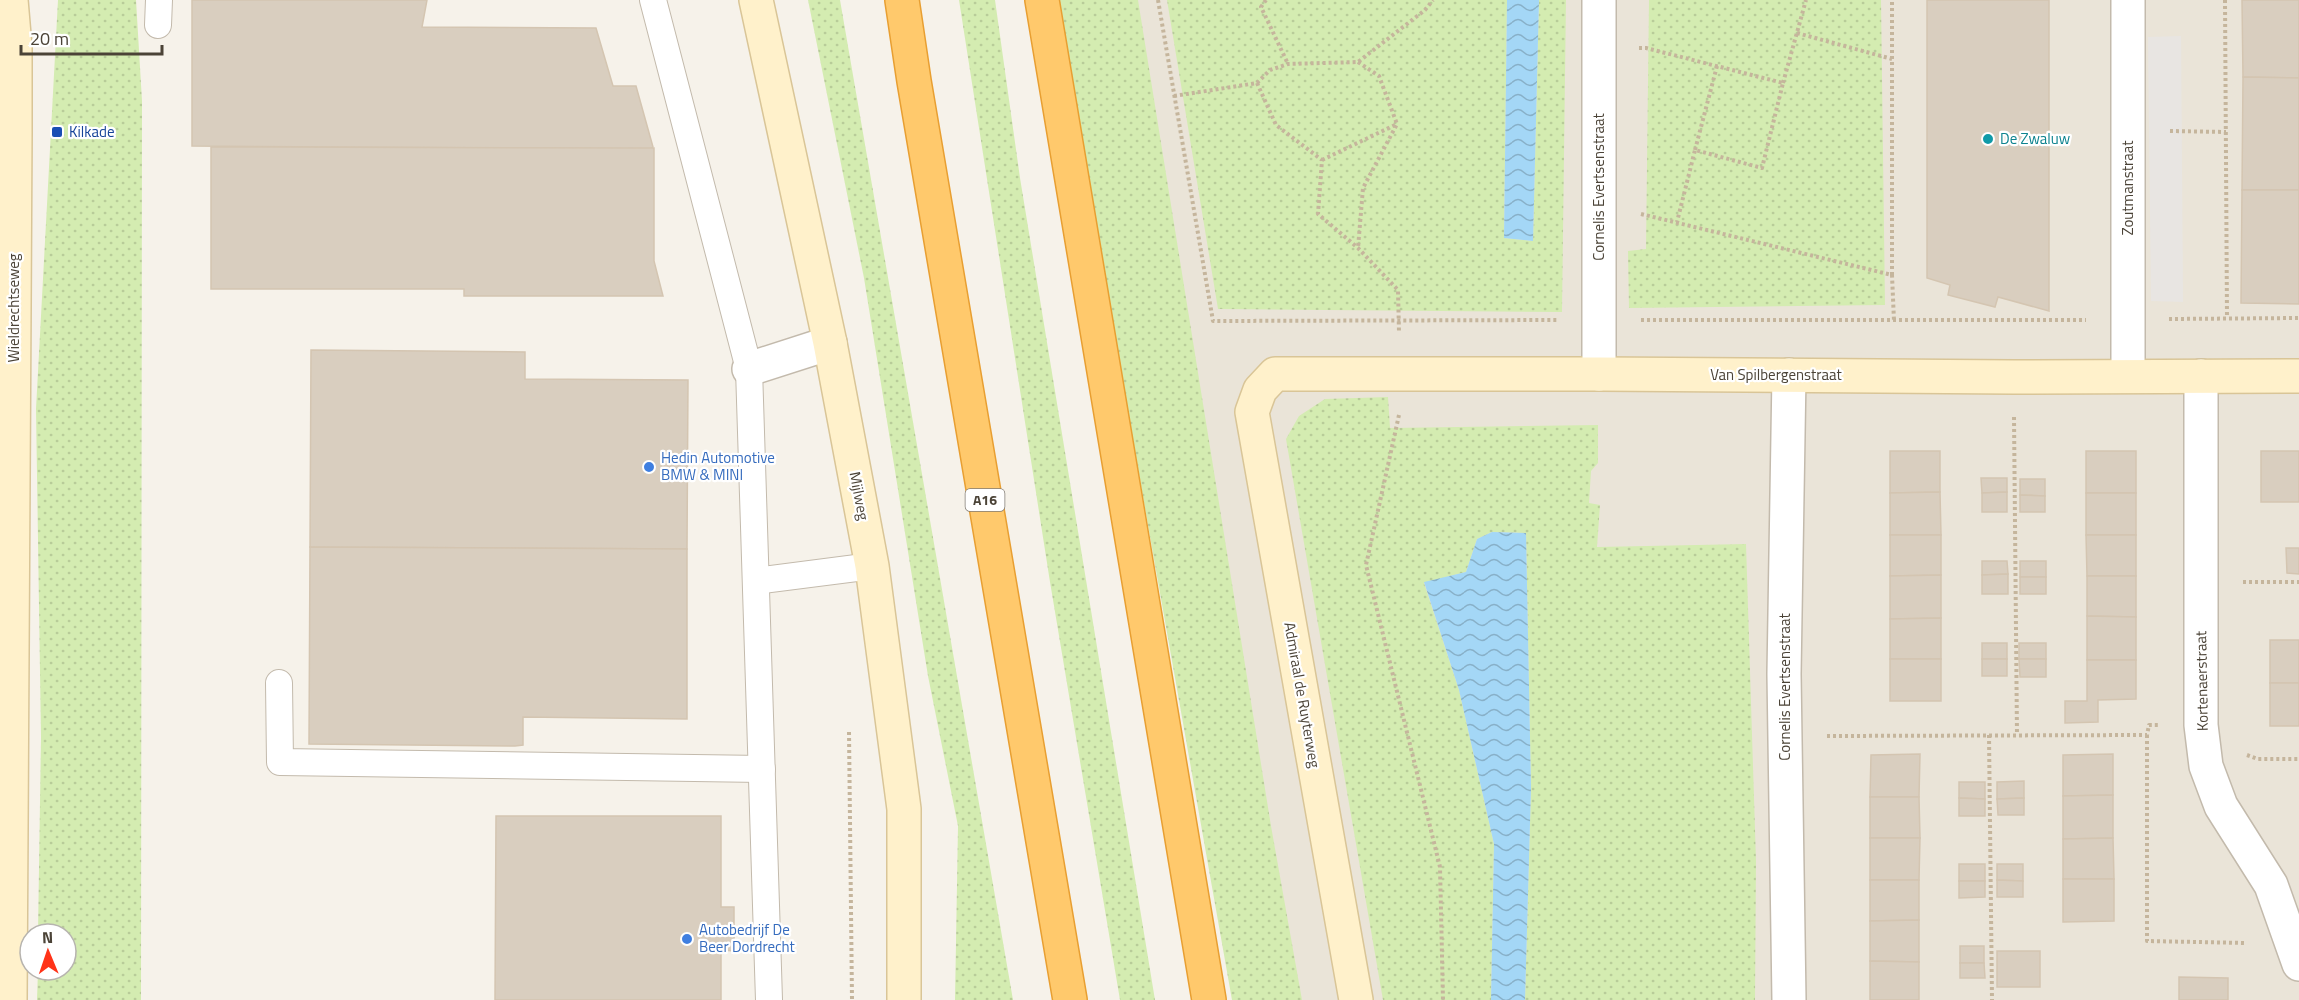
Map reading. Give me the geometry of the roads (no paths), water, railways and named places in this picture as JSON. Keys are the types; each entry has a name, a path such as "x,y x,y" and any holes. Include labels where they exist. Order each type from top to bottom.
{"highway":[{"name":"A16","path":"902,0 1070,1000"},
{"path":"1042,0 1209,1000"}],"street":[{"name":"Wieldrechtseweg","path":"10,1000 15,47 11,0"},
{"name":"Wieldrechtseweg","path":"15,47 21,0"},
{"name":"Mijlweg","path":"756,0 830,343 872,566 904,809 904,1000"},
{"name":"Cornelis Evertsenstraat","path":"1599,0 1599,374"},
{"name":"Zoutmanstraat","path":"2128,0 2128,375"},
{"path":"749,369 830,343"},
{"name":"Van Spilbergenstraat","path":"1260,390 1275,374 2299,376"},
{"name":"Cornelis Evertsenstraat","path":"1789,375 1784,736 1789,1000"},
{"name":"Kortenaerstraat","path":"2201,376 2201,725 2206,766 2221,806 2271,885 2299,964"},
{"name":"Admiraal de Ruyterweg","path":"1260,390 1252,412 1356,1000"}],"lane":[{"path":"653,0 749,369 769,1000"},
{"path":"756,581 872,566"},
{"path":"279,683 280,762 762,769"}],"water":[{"path":"1507,0 1539,0 1533,241 1504,238"},
{"path":"1492,532 1526,533 1531,788 1525,1000 1491,1000 1494,844 1459,690 1424,582 1466,572 1477,539"}],"place":[{"name":"Kilkade","path":"57,132"},
{"name":"De Zwaluw","path":"1988,139"},
{"name":"Hedin Automotive BMW & MINI","path":"649,467"},
{"name":"Autobedrijf De Beer Dordrecht","path":"687,939"}]}
